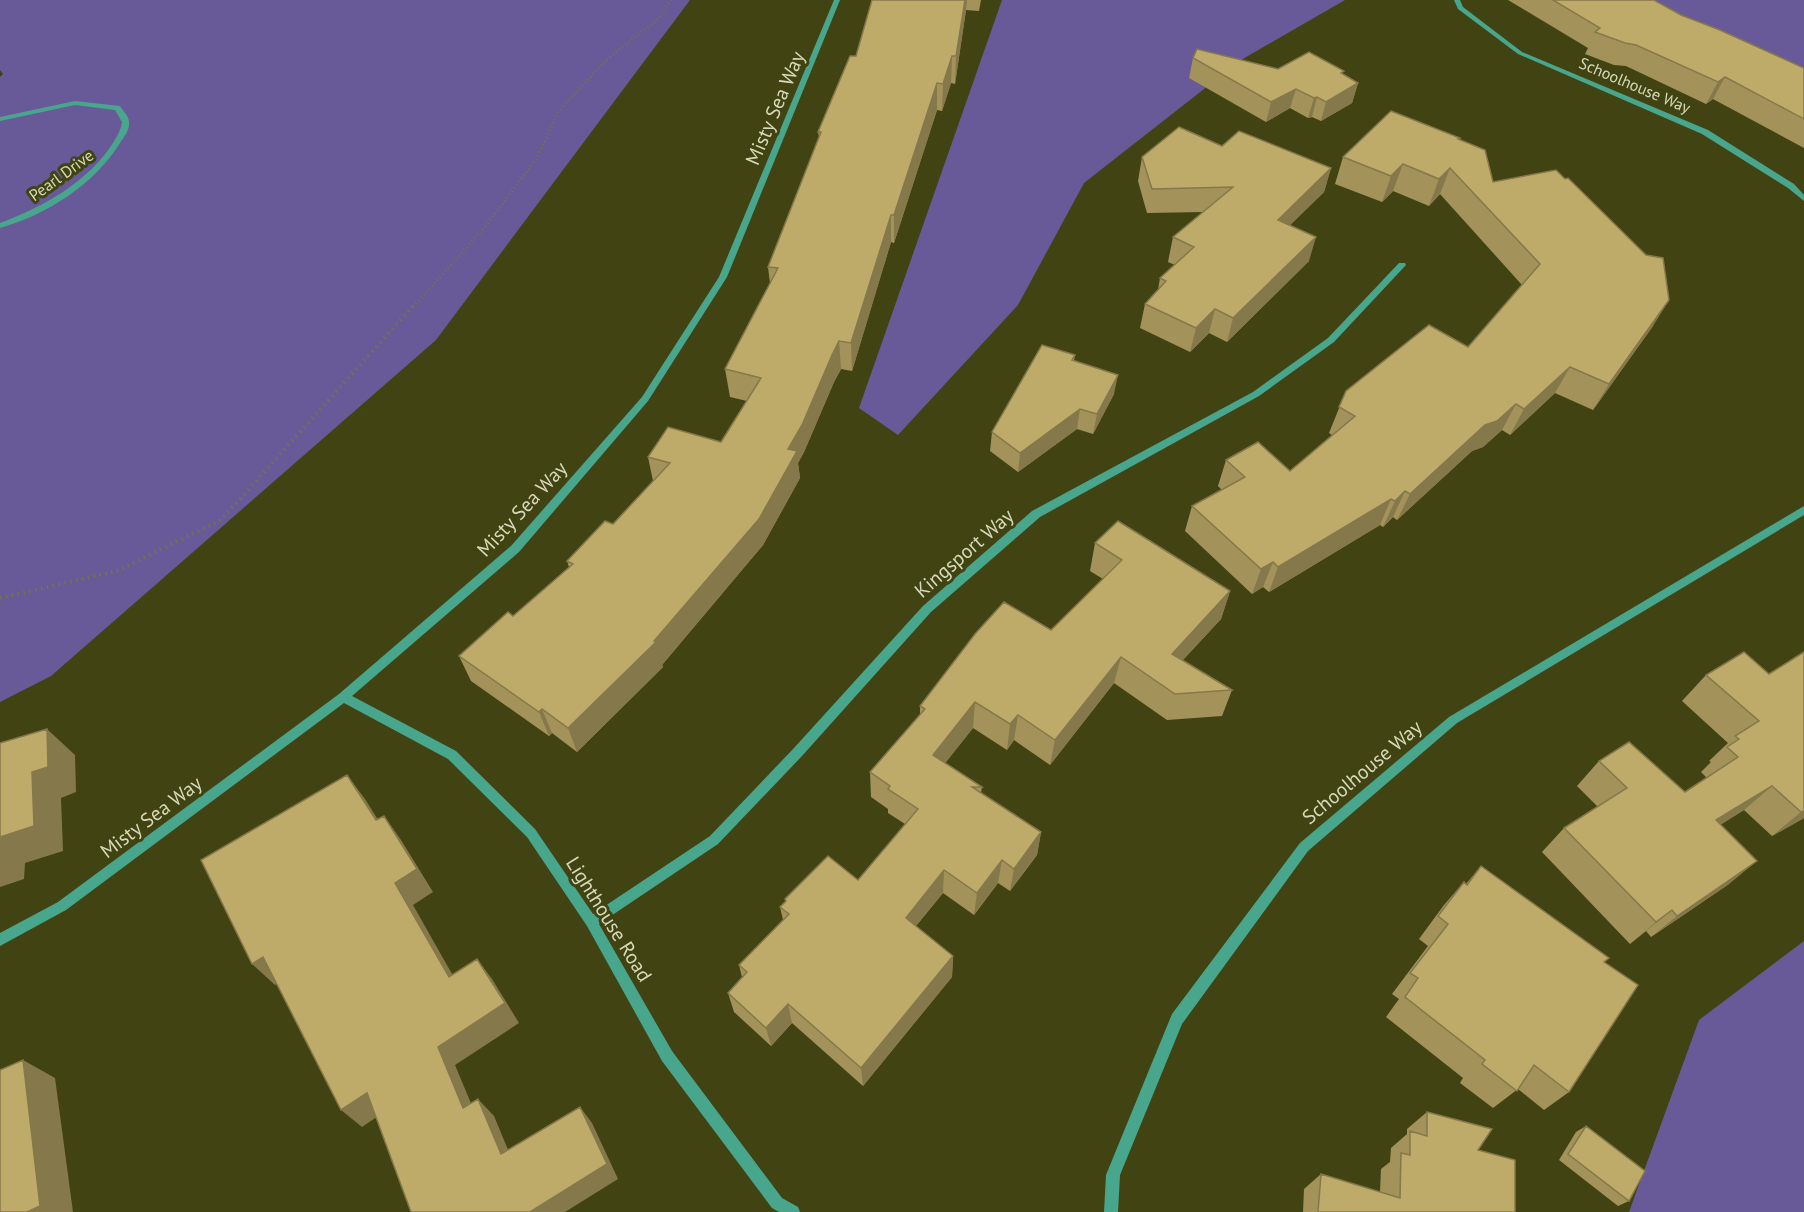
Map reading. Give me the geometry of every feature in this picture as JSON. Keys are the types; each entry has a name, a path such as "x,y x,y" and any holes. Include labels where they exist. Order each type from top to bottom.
{"street":[{"name":"Misty Sea Way","path":"0,940 62,906 343,697 515,549 645,399 723,277 837,0"},
{"name":"Schoolhouse Way","path":"1457,0 1460,8 1520,54 1705,132 1791,186 1804,199"},
{"name":"Pearl Drive","path":"0,119 75,103 117,108 125,118 125,127 109,157 92,174 33,212 0,226"},
{"name":"Kingsport Way","path":"591,922 714,840 798,752 927,609 1036,514 1256,394 1331,340 1402,266"},
{"name":"Schoolhouse Way","path":"1111,1212 1113,1175 1177,1018 1304,847 1453,720 1804,510"},
{"name":"Lighthouse Road","path":"343,697 452,755 531,833 591,922 667,1056 777,1203 793,1212"}],"path":[{"path":"0,598 117,572 221,520 484,228 537,158 558,112 605,61 658,19 671,0"}],"shaded area":[{"path":"0,0 690,0 436,340 51,676 0,702 0,77 3,74 0,70"},
{"path":"1002,0 1345,0 1241,60 1084,183 1018,305 898,435 859,408"},
{"path":"1624,0 1804,0 1804,83"},
{"path":"1804,941 1804,1212 1629,1212 1699,1020"}],"building":[{"path":"872,0 965,0 956,56 952,56 943,84 937,83 894,215 891,215 851,343 839,341 802,425 788,449 797,451 759,519 654,641 656,642 568,728 542,709 539,712 459,656 508,612 513,616 573,564 567,561 605,521 613,524 670,463 648,457 668,427 721,442 761,378 725,369 778,268 768,267 821,132 818,132 850,56 856,56"},
{"path":"1553,0 1654,0 1681,15 1804,68 1804,119 1725,77 1718,82 1636,45 1595,32 1600,28"},
{"path":"1197,49 1278,69 1309,52 1344,71 1341,73 1358,83 1326,102 1296,89 1271,102 1193,58"},
{"path":"1391,111 1485,150 1493,182 1556,170 1565,179 1568,178 1646,255 1663,258 1669,300 1609,384 1570,367 1524,409 1516,404 1497,421 1485,425 1410,494 1405,491 1395,501 1391,499 1278,567 1273,562 1261,569 1192,506 1245,477 1226,460 1258,442 1290,471 1355,416 1339,407 1346,391 1429,325 1468,347 1540,264 1450,168 1439,179 1403,164 1391,176 1343,157"},
{"path":"1179,127 1222,146 1239,131 1331,168 1278,220 1316,237 1233,318 1215,309 1196,328 1145,304 1166,281 1160,278 1194,247 1173,237 1233,187 1152,189 1142,157"},
{"path":"1042,345 1075,355 1072,360 1118,375 1097,414 1080,409 1020,453 992,432"},
{"path":"1118,521 1230,591 1172,654 1232,690 1175,694 1121,657 1055,740 1018,715 1010,724 975,702 933,755 982,787 972,787 1041,832 1014,869 1002,860 977,893 944,870 906,918 953,956 861,1068 788,1004 766,1028 728,993 747,972 739,965 789,914 780,907 786,901 785,899 828,856 858,880 918,809 888,789 890,786 870,772 925,709 920,706 975,634 1004,602 1051,630 1122,560 1095,543"},
{"path":"1744,652 1769,674 1804,652 1804,811 1801,812 1772,786 1716,820 1757,861 1677,916 1672,910 1656,922 1564,828 1627,788 1599,761 1629,742 1685,792 1738,757 1727,747 1739,739 1735,736 1759,721 1706,675"},
{"path":"47,729 48,767 32,772 34,826 0,837 0,743"},
{"path":"347,775 376,820 384,816 417,869 395,883 449,977 477,959 505,1003 438,1047 463,1108 478,1099 501,1154 580,1107 607,1164 530,1212 411,1212 367,1093 341,1110 263,957 252,964 201,860"},
{"path":"1481,866 1609,958 1604,962 1638,985 1569,1092 1534,1065 1517,1091 1482,1064 1485,1060 1405,997 1418,978 1410,973 1448,924 1438,916 1464,882 1467,885"},
{"path":"23,1060 40,1206 27,1212 0,1212 0,1070"},
{"path":"1427,1112 1492,1129 1478,1150 1515,1160 1515,1212 1318,1212 1321,1174 1400,1198 1401,1153 1410,1155 1410,1131 1427,1136"},
{"path":"1586,1126 1645,1171 1629,1201 1568,1154"}]}
